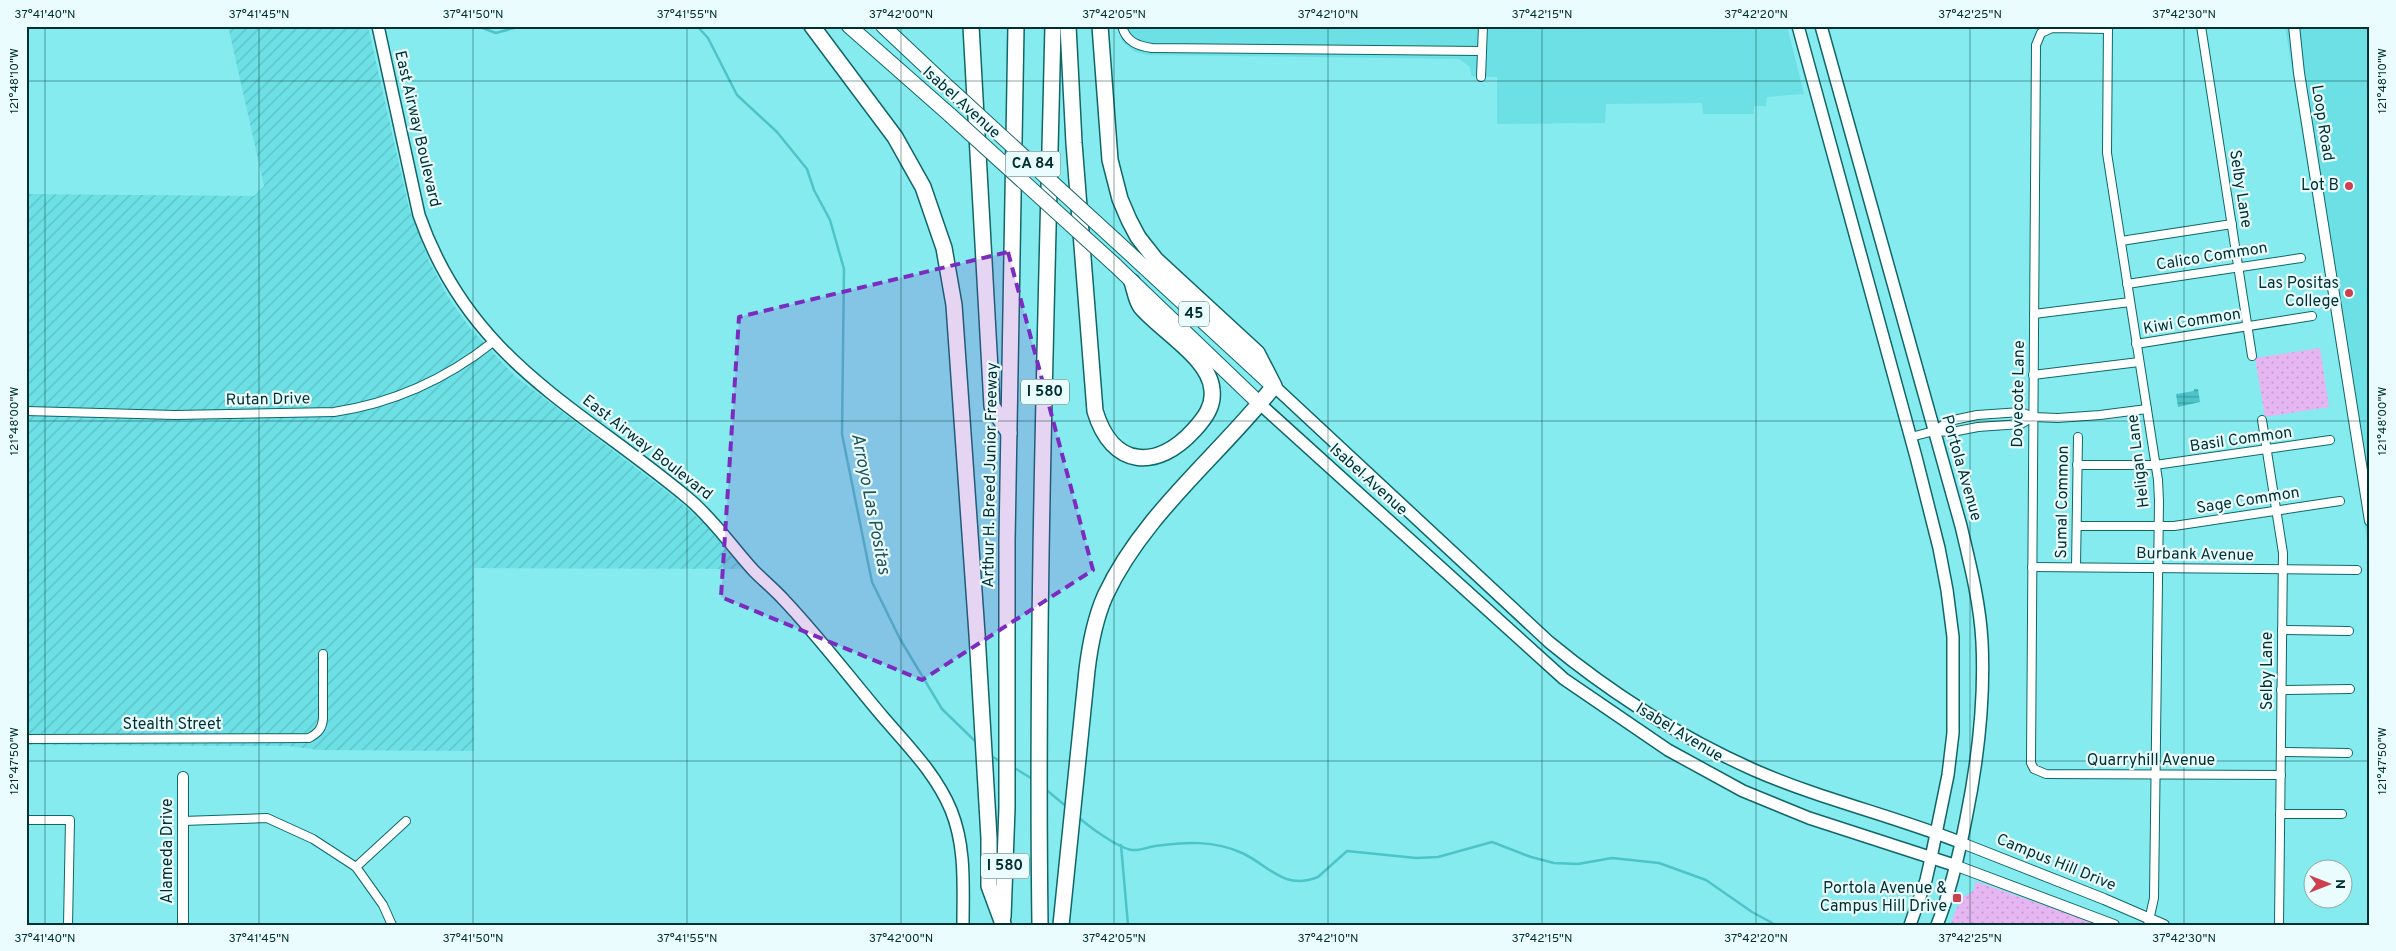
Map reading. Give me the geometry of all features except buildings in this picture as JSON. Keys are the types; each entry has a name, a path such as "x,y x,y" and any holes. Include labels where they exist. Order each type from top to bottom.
{"highway":[{"path":"812,26 895,138 923,187 944,248 954,305 989,838 989,886 1002,925"},
{"name":"Isabel Avenue","path":"849,26 1115,265 1260,404"},
{"name":"Isabel Avenue","path":"883,26 1274,386"},
{"path":"971,26 992,406 1009,433"},
{"name":"Arthur H. Breed Junior Freeway","path":"1002,925 1008,808 1007,540 1016,26"},
{"name":"I 580","path":"1040,925 1039,831 1043,479 1053,26"},
{"path":"1068,26 1074,143 1095,411 1107,438 1117,449 1129,456 1143,459 1160,456 1175,449 1187,438 1210,410 1213,398 1212,387 1200,363 1140,306 1132,282"},
{"path":"1061,925 1090,644 1097,620 1112,583 1145,532 1274,386 1257,353 1156,260 1138,237 1129,220 1120,199 1110,160 1100,26"}],"main road":[{"name":"East Airway Boulevard","path":"378,26 412,190 428,239 451,286 493,342 543,387 704,512 754,571 784,600 918,758 941,791 957,829 964,870 963,925"},
{"path":"1798,26 1911,437 1939,548 1953,635 1953,733 1948,776 1926,880 1910,925"},
{"name":"Portola Avenue","path":"1821,26 1961,526 1973,580 1982,640 1981,736 1957,866 1937,925"},
{"name":"Isabel Avenue","path":"1274,386 1550,642 1577,665 1652,718 1755,770 1936,833"},
{"name":"Isabel Avenue","path":"1260,404 1564,679 1599,704 1668,750 1743,791 1809,818 1931,858"},
{"name":"Campus Hill Drive","path":"1936,833 1962,843"},
{"path":"1931,858 1957,866"}],"street":[{"path":"1122,26 1128,39 1135,44 1152,48 1482,51"},
{"path":"1481,77 1484,26"},
{"name":"Selby Lane","path":"2201,26 2252,356"},
{"name":"Loop Road","path":"2294,26 2299,73 2370,521"},
{"name":"Dovecote Lane","path":"2030,757 2036,45 2041,33 2052,28 2108,28"},
{"name":"Heligan Lane","path":"2108,28 2107,152 2158,487 2159,568 2154,898 2149,922"},
{"path":"2121,241 2232,224"},
{"name":"Calico Common","path":"2127,284 2301,258"},
{"path":"2034,314 2130,302"},
{"name":"Kiwi Common","path":"2136,344 2312,316"},
{"name":"Rutan Drive","path":"26,411 175,415 309,414 358,408 386,401 429,384 464,363 493,342"},
{"path":"2033,375 2139,362"},
{"path":"1911,437 1934,431 1952,432 1978,427 2021,424 2033,418 2080,417 2147,409"},
{"path":"1934,431 1949,421 1977,415 2021,412 2033,418"},
{"name":"Selby Lane","path":"2262,420 2282,543 2280,924"},
{"name":"Sumal Common","path":"2076,568 2078,437"},
{"name":"Basil Common","path":"2077,465 2155,466 2330,440"},
{"name":"Sage Common","path":"2077,526 2159,526 2340,501"},
{"name":"Burbank Avenue","path":"2032,567 2357,570"},
{"path":"2282,630 2349,631"},
{"name":"Stealth Street","path":"26,739 300,739 317,734 322,726 323,654"},
{"path":"2281,690 2350,689"},
{"path":"2281,752 2348,753"},
{"name":"Quarryhill Avenue","path":"2030,757 2034,769 2046,774 2280,775"},
{"name":"Alameda Drive","path":"183,777 183,925"},
{"path":"2280,814 2342,814"},
{"path":"183,821 266,818 313,839 356,867 383,905 392,925"},
{"path":"26,820 70,820 68,925"},
{"path":"356,867 406,821"},
{"name":"Campus Hill Drive","path":"1962,843 2104,898 2149,922 2164,925"},
{"path":"1957,866 2114,925"}],"highlighted area":[{"path":"1008,252 1093,570 922,680 721,597 739,317"}],"shaded area":[{"path":"228,26 368,26 409,208 429,261 448,297 470,328 515,376 674,497 704,523 743,569 474,568 474,751 319,750 288,746 26,745 26,194 254,196 264,186"},
{"path":"1117,26 1787,26 1804,94 1767,97 1766,106 1754,106 1754,114 1703,114 1702,103 1606,104 1605,123 1497,124 1497,77 1471,76 1470,67 1459,59 1148,55 1135,52 1122,41"},
{"name":"Las Positas College","path":"2285,26 2370,26 2370,559"},
{"path":"2320,348 2329,407 2265,417 2255,358"},
{"path":"2194,389 2198,389 2200,402 2178,407 2176,394 2194,391"},
{"path":"1975,882 2100,925 1950,925 1962,895 1966,896 1974,890"}],"waterway":[{"name":"Arroyo Las Positas","path":"477,26 496,33 521,26"},
{"name":"Arroyo Las Positas","path":"697,26 708,38 737,95 777,132 807,169 814,190 830,220 844,269 842,434 872,582 900,639 942,709 978,744"},
{"name":"Arroyo Las Positas","path":"989,755 1002,762"},
{"name":"Arroyo Las Positas","path":"1013,767 1034,780"},
{"name":"Arroyo Las Positas","path":"1044,788 1067,807"},
{"path":"1077,816 1103,836 1132,850 1188,843 1221,846 1242,853 1277,875 1295,881 1318,877 1347,851 1416,858 1438,857 1492,842 1531,857 1554,863 1578,864 1612,858 1659,863 1706,880 1752,912 1776,925"},
{"name":"Arroyo Las Positas","path":"1121,845 1128,925"}],"place":[{"name":"Lot B","path":"2349,186"},
{"name":"Las Positas College","path":"2349,293"},
{"name":"Portola Avenue & Campus Hill Drive","path":"1957,898"}]}
